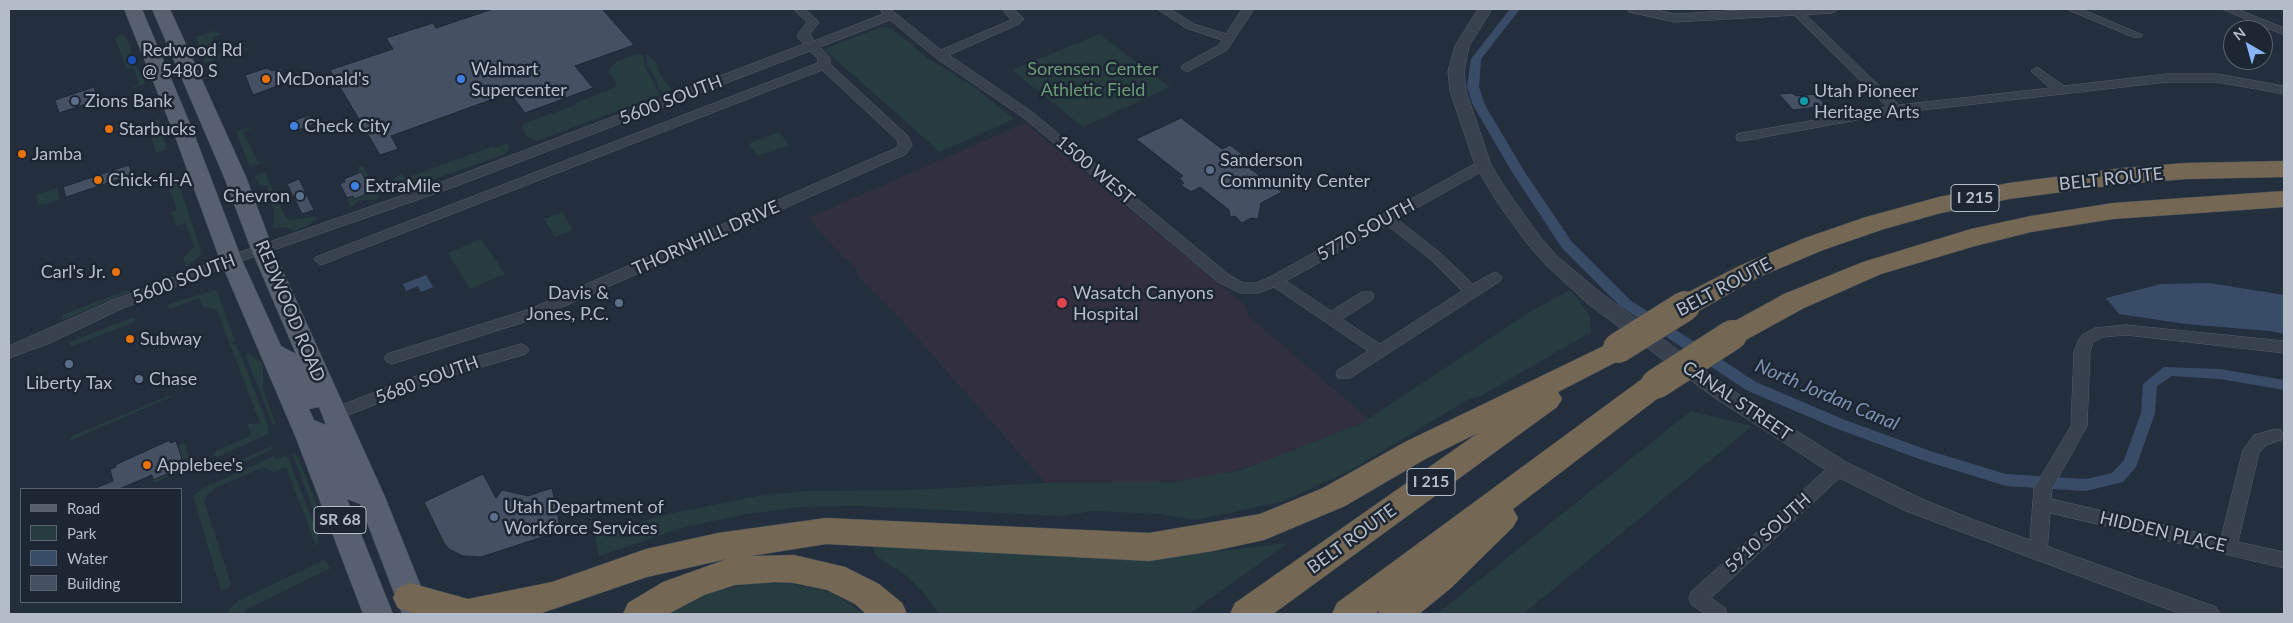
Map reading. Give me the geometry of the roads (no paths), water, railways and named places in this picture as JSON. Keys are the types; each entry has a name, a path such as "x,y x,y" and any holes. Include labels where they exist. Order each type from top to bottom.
{"highway":[{"name":"BELT ROUTE","path":"1247,614 1617,349 1685,306 1748,272 1814,244 1876,223 1939,205 2018,190 2123,176 2186,171 2284,169"},
{"name":"BELT ROUTE","path":"1350,614 1656,384 1732,335 1794,301 1847,278 1904,258 1971,238 2031,224 2113,211 2284,199"},
{"path":"520,614 552,597 646,563 718,547 826,531 1149,547 1213,538 1264,527 1334,497 1416,450 1617,349"},
{"path":"1395,614 1439,578 1596,430"},
{"path":"640,614 675,592 696,583 735,571 776,568 794,568 833,576 867,594 890,614"},
{"path":"414,606 445,609 468,614 552,597"}],"main road":[{"name":"REDWOOD ROAD","path":"133,9 186,140 233,265 303,426 378,614"},
{"name":"REDWOOD ROAD","path":"161,9 235,177 264,254 371,497 414,606"},
{"path":"270,351 295,365 313,404 335,414"},
{"path":"303,426 326,436 348,489 371,497"}],"street":[{"path":"799,9 813,22 804,36 811,46"},
{"path":"940,55 1015,22 1018,19 1008,9"},
{"path":"1163,9 1190,26 1230,39"},
{"path":"1187,68 1214,54 1230,39 1248,9"},
{"name":"CANAL STREET","path":"1485,9 1462,46 1456,71 1458,91 1483,165 1503,198 1535,242 1572,280 1618,317 1712,385 1839,468 1914,505 2038,553 2208,614"},
{"path":"1634,9 1675,18 1832,9"},
{"path":"2072,9 2137,36"},
{"path":"2228,9 2284,32"},
{"path":"1796,11 1896,109"},
{"name":"5600 SOUTH","path":"9,352 151,302 233,265 399,209 450,184 811,46 888,12"},
{"name":"1500 WEST","path":"888,12 940,55 1002,95 1223,278 1232,284 1247,289"},
{"name":"THORNHILL DRIVE","path":"392,358 535,313 897,154 904,149 903,139 824,65 824,58 811,46"},
{"path":"321,260 824,65"},
{"path":"2038,71 2060,90"},
{"path":"1742,137 1896,109 2190,76 2230,80 2284,90"},
{"name":"5770 SOUTH","path":"1247,289 1275,281 1483,165"},
{"path":"450,184 463,204"},
{"path":"1387,218 1434,255 1472,292"},
{"path":"1344,374 1495,277"},
{"path":"1275,281 1379,351"},
{"path":"1330,319 1366,296"},
{"path":"2038,553 2043,496 2079,426 2082,352 2084,344 2092,335 2112,330 2126,330 2284,347"},
{"name":"5680 SOUTH","path":"335,414 443,372 521,350"},
{"path":"2228,547 2251,450 2260,440 2275,435"},
{"name":"5910 SOUTH","path":"1718,614 1698,598 1839,468"},
{"name":"HIDDEN PLACE","path":"2043,496 2228,547 2284,560"}],"water":[{"path":"426,275 433,287 421,292 418,286 406,291 403,284"},
{"path":"2209,283 2284,295 2284,334 2270,331 2186,324 2119,314 2106,298 2161,284"}],"waterway":[{"name":"North Jordan Canal","path":"1515,9 1476,59 1473,87 1479,105 1518,172 1567,245 1625,303 1751,386 1840,424 1927,456 2006,480 2086,485 2117,478 2131,463 2148,413 2150,384 2169,371 2220,374 2284,385"}],"place":[{"name":"Redwood Rd @ 5480 S","path":"132,60"},
{"name":"McDonald's","path":"266,79"},
{"name":"Walmart Supercenter","path":"461,79"},
{"name":"Zions Bank","path":"75,101"},
{"name":"Utah Pioneer Heritage Arts","path":"1804,101"},
{"name":"Check City","path":"294,126"},
{"name":"Starbucks","path":"109,129"},
{"name":"Jamba","path":"22,154"},
{"name":"Sanderson Community Center","path":"1210,170"},
{"name":"Chick-fil-A","path":"98,180"},
{"name":"ExtraMile","path":"355,186"},
{"name":"Chevron","path":"300,196"},
{"name":"Carl's Jr.","path":"116,272"},
{"name":"Davis & Jones, P.C.","path":"619,303"},
{"name":"Wasatch Canyons Hospital","path":"1062,303"},
{"name":"Subway","path":"130,339"},
{"name":"Liberty Tax","path":"69,364"},
{"name":"Chase","path":"139,379"},
{"name":"Applebee's","path":"147,465"},
{"name":"Utah Department of Workforce Services","path":"494,517"}],"park label":[{"name":"Sorensen Center Athletic Field","path":"1093,79"}]}
